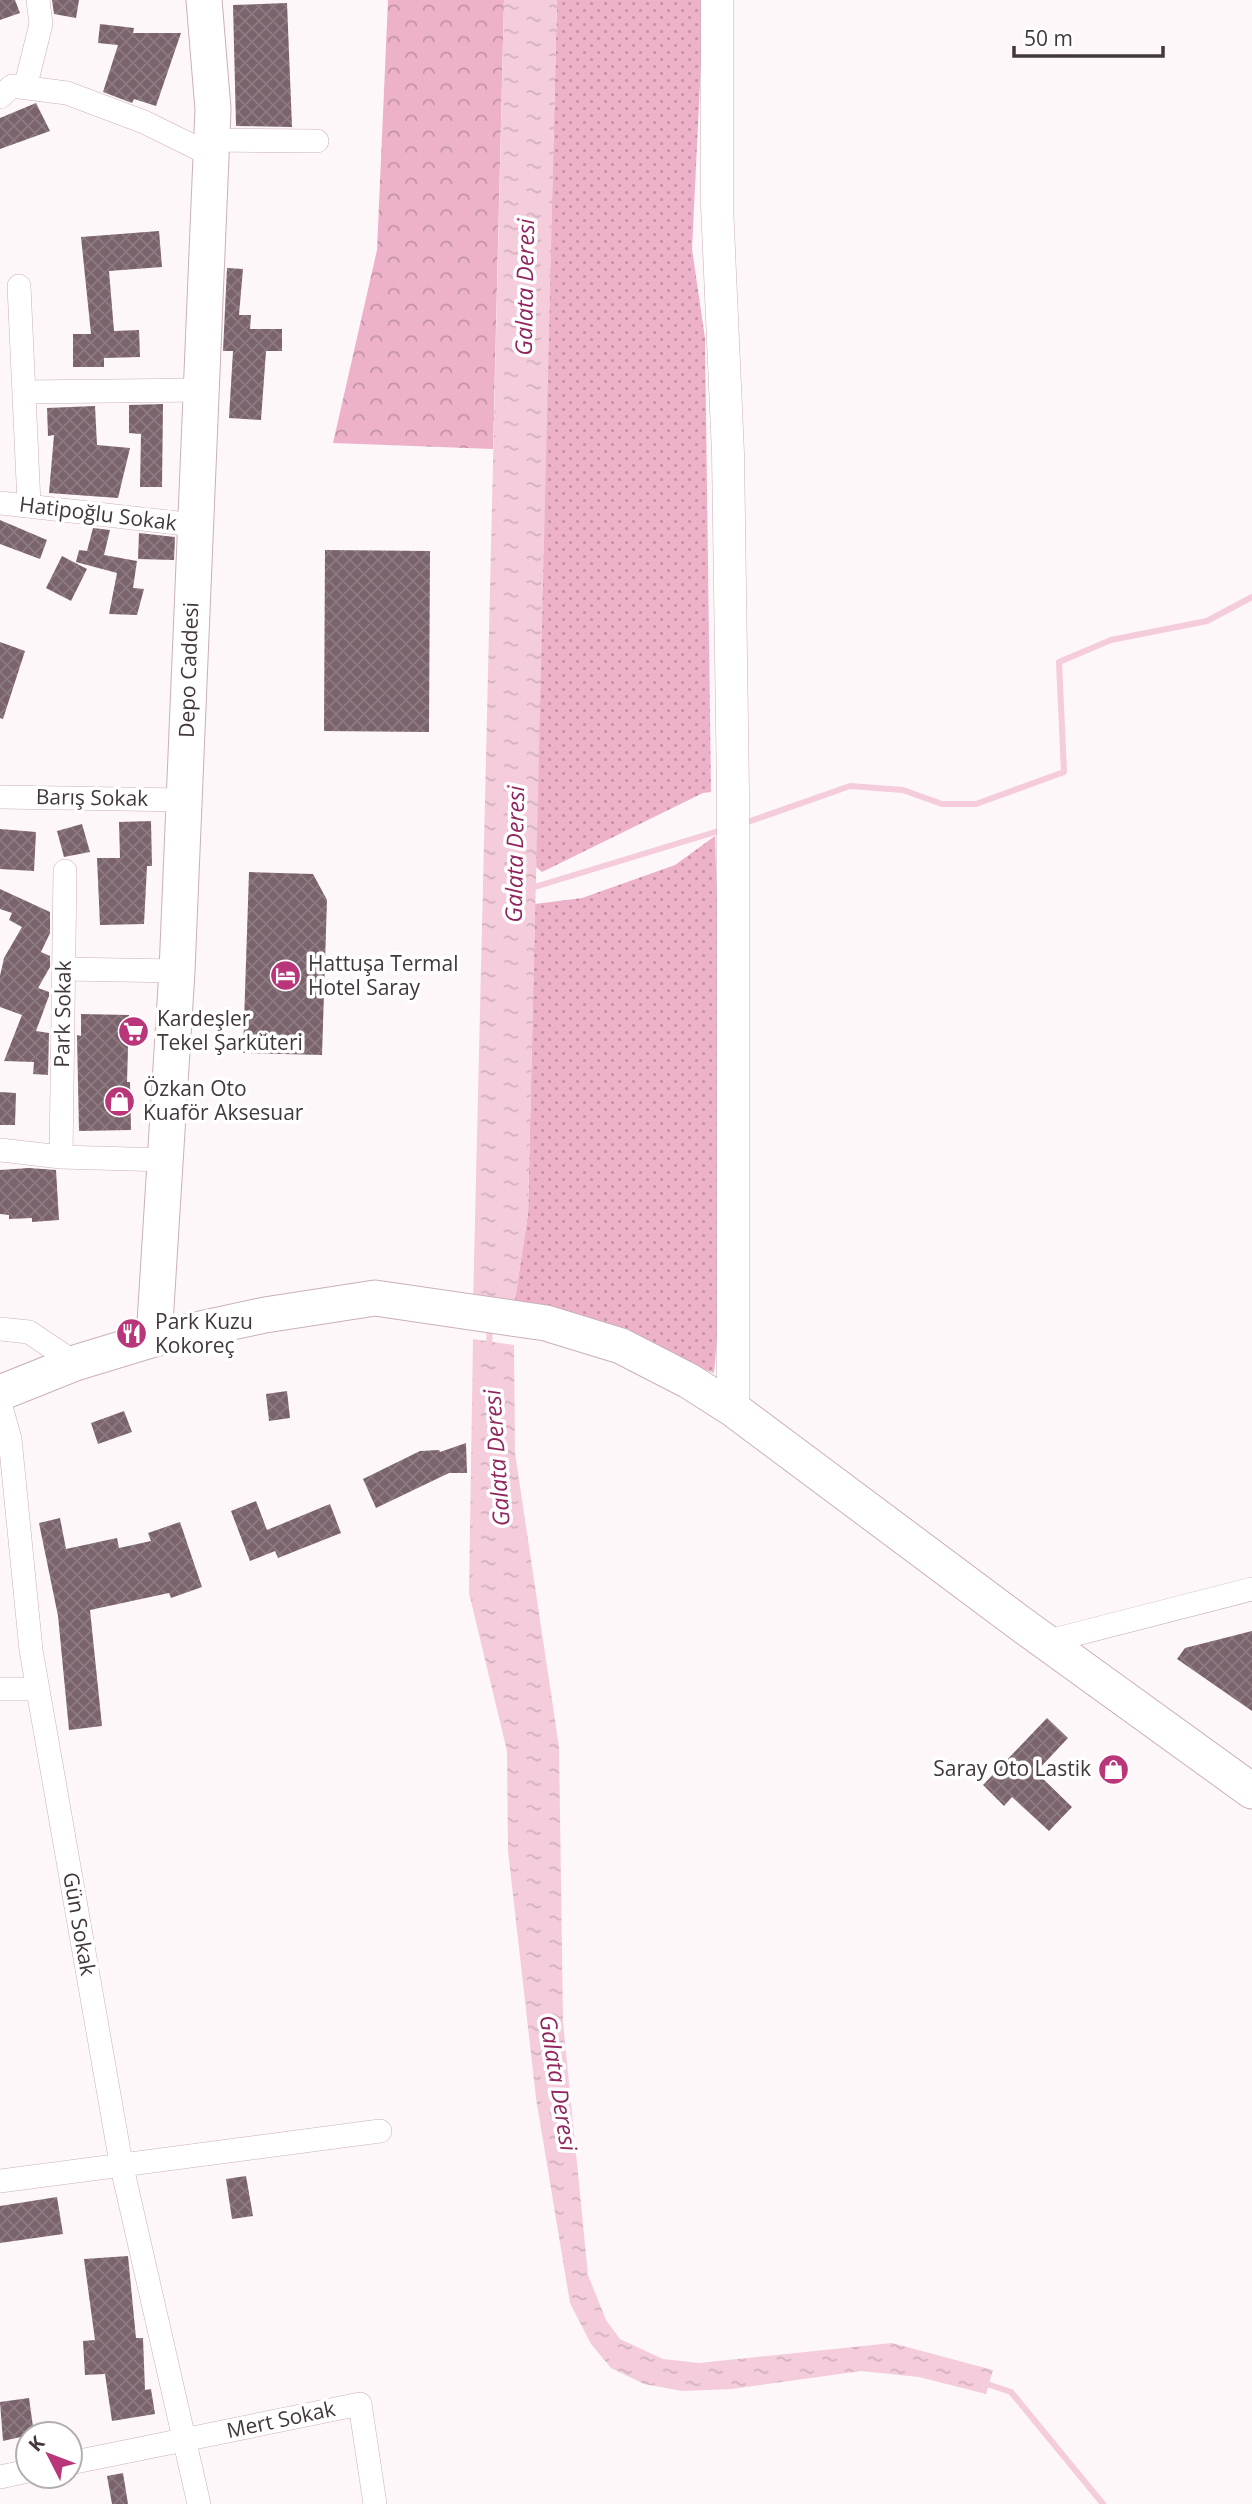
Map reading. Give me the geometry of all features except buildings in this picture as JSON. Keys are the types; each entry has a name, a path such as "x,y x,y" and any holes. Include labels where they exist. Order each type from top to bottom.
{"main road":[{"name":"Depo Caddesi","path":"154,1339 177,971 213,109 204,0"},
{"path":"0,1393 75,1363 154,1339 265,1314 374,1298 546,1323 621,1346 689,1381 733,1409 1045,1642 1252,1791"}],"street":[{"path":"25,88 41,24 38,0"},
{"path":"717,0 717,205 728,453 733,791 733,1409"},
{"path":"0,97 12,86 67,93 211,148 317,141"},
{"path":"19,286 29,504"},
{"path":"24,392 200,390"},
{"name":"Hatipoğlu Sokak","path":"0,503 29,504 195,526"},
{"name":"Barış Sokak","path":"0,797 184,800"},
{"name":"Park Sokak","path":"61,1157 65,871"},
{"path":"64,969 177,971"},
{"path":"0,1150 61,1157 166,1160"},
{"path":"0,1329 29,1332 75,1363"},
{"name":"Gün Sokak","path":"0,1404 10,1439 31,1650 121,2163 199,2504"},
{"path":"1045,1642 1252,1589"},
{"path":"0,1689 38,1689"},
{"path":"0,2181 380,2131"},
{"name":"Mert Sokak","path":"184,2440 360,2403 375,2504"},
{"path":"84,2460 184,2440"}],"green space":[{"path":"388,0 504,0 493,449 333,443 377,250"},
{"path":"557,0 704,0 692,249 705,338 711,792 703,793 542,872 535,866"},
{"path":"715,836 727,1223 714,1373 587,1328 513,1312 528,1214 535,904 582,898 675,865"}],"water":[{"path":"504,0 557,0 528,1214 513,1312 473,1305"},
{"path":"473,1339 514,1345 515,1453 559,1747 563,2022 588,2275 606,2320 620,2339 663,2359 699,2363 892,2343 993,2370 986,2394 919,2377 861,2371 732,2389 682,2391 644,2384 611,2368 591,2344 570,2303 536,2098 508,1851 507,1751 469,1593"}],"waterway":[{"path":"742,824 850,786 903,790 942,804 976,804 1064,772 1059,662 1111,640 1207,621 1252,597"},
{"path":"528,889 725,829"},
{"name":"Galata Deresi","path":"489,1348 490,1324"},
{"name":"Galata Deresi","path":"981,2382 1011,2392 1103,2504"}],"place":[{"name":"Hattuşa Termal Hotel Saray","path":"285,976"},
{"name":"Kardeşler Tekel Şarküteri","path":"134,1031"},
{"name":"Özkan Oto Kuaför Aksesuar","path":"120,1101"},
{"name":"Park Kuzu Kokoreç","path":"132,1334"},
{"name":"Saray Oto Lastik","path":"1114,1769"}]}
